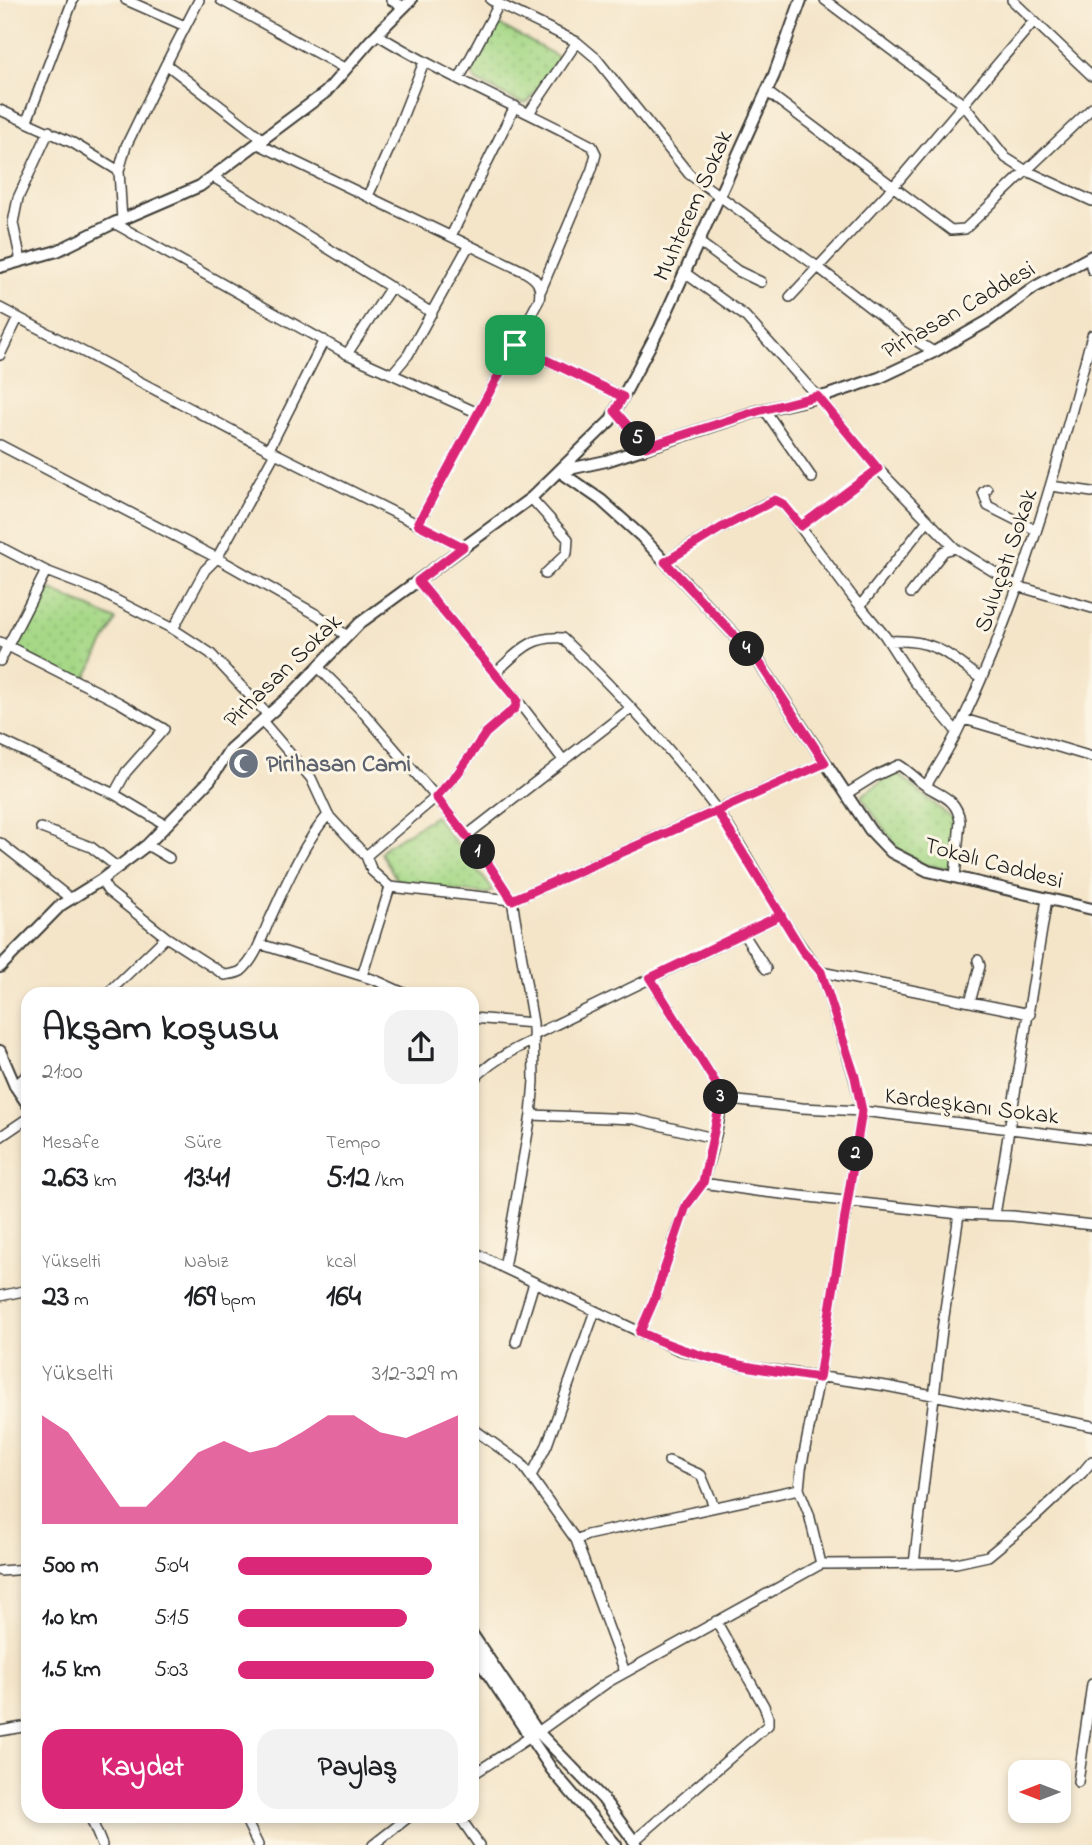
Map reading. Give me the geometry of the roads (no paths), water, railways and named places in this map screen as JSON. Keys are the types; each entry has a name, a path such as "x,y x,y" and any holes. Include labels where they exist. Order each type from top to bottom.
{"street":[{"path":"27,121 73,0"},
{"path":"126,0 185,26"},
{"path":"118,221 119,171 126,146 199,0"},
{"path":"221,0 346,69"},
{"path":"0,267 57,251 200,186 326,92 407,4 391,0"},
{"name":"Muhterem Sokak","path":"612,416 660,327 685,273 766,91 801,0"},
{"path":"825,0 963,104 1006,159 1092,201"},
{"path":"1012,0 1091,73"},
{"path":"459,79 495,2 577,42 596,58 689,174 899,330 934,352"},
{"path":"790,298 893,187 1034,21"},
{"path":"379,35 424,62 592,146 596,154 539,300 418,524"},
{"path":"529,113 577,42"},
{"path":"368,196 424,62"},
{"path":"166,64 261,142 536,279 541,290"},
{"path":"766,91 951,230 965,229 1092,108"},
{"path":"451,236 515,106"},
{"path":"0,110 73,143 119,171"},
{"path":"21,261 13,223 18,198 49,131"},
{"path":"213,177 432,313"},
{"path":"118,221 347,354 478,413"},
{"path":"699,242 738,271 761,282"},
{"path":"393,374 408,355 469,245"},
{"path":"1091,257 1092,270"},
{"name":"Pirhasan Caddesi","path":"559,471 606,461 764,409 828,395 879,378 934,352 988,321 1035,287 1091,257"},
{"path":"685,273 745,316 878,469 955,548 1017,586 1092,608"},
{"path":"347,354 391,287"},
{"path":"0,308 272,451 463,547"},
{"path":"0,355 18,318"},
{"name":"Suluçatı Sokak","path":"926,786 964,719 1017,586 1051,486 1092,335"},
{"path":"173,629 205,570 217,558 272,451 324,340"},
{"path":"515,345 623,397"},
{"path":"764,409 812,478"},
{"path":"612,416 646,447"},
{"name":"Pirhasan Sokak","path":"0,967 61,905 147,845 211,779 230,749 360,624 531,498 612,416"},
{"path":"0,445 217,558 319,616 348,636"},
{"path":"801,526 878,469"},
{"name":"Tokalı Caddesi","path":"559,471 601,500 641,536 757,659 870,830 891,852 928,871 1092,909"},
{"path":"1051,486 1092,492"},
{"path":"987,489 983,492 988,506 1036,530"},
{"path":"531,498 568,539 567,553 545,574"},
{"path":"665,562 721,528 775,500 783,504 889,641 914,681 957,732"},
{"path":"860,606 928,520"},
{"path":"0,547 46,570 98,591 173,629 209,653 265,718 311,778 328,815 366,856 372,871 390,887 512,900 825,763"},
{"path":"911,593 944,551 955,548"},
{"path":"0,661 4,644 46,570"},
{"path":"418,581 564,761"},
{"path":"495,673 527,645 546,637 562,638 614,688 717,811 802,950 821,972 855,1077 862,1111 799,1489 809,1514 821,1564"},
{"path":"889,641 928,643 946,652 981,679"},
{"path":"4,644 120,703 164,729 127,772 114,794"},
{"path":"318,667 362,711 436,797 512,900 534,1038 531,1115 504,1268"},
{"path":"366,856 436,797 458,773 486,733 515,708 517,700"},
{"path":"466,836 631,708"},
{"path":"964,719 1092,757"},
{"path":"1,743 114,794 166,825"},
{"path":"846,794 899,765 926,786 948,798 958,811 955,877"},
{"path":"100,880 108,891 166,937 225,975 234,974 242,970 260,944 306,847 328,815"},
{"path":"41,828 91,847 117,867"},
{"path":"0,843 71,898"},
{"path":"147,845 169,858"},
{"path":"362,976 390,887"},
{"path":"995,1215 1047,899"},
{"path":"479,1075 503,1055 534,1038 781,915"},
{"path":"743,933 766,969"},
{"path":"114,987 166,937"},
{"path":"260,944 389,987"},
{"path":"970,1002 980,966 978,960"},
{"path":"821,972 1030,1014"},
{"path":"640,1332 654,1300 686,1206 703,1183 721,1099 720,1090 650,978"},
{"path":"479,1019 533,1023"},
{"path":"0,1051 21,1095"},
{"path":"15,1086 21,1080"},
{"name":"Kardeşkanı Sokak","path":"721,1099 862,1111 1092,1139"},
{"path":"531,1115 634,1119 713,1138"},
{"path":"0,1137 21,1123"},
{"path":"703,1183 959,1214 1092,1224"},
{"path":"914,1564 959,1214"},
{"path":"479,1255 679,1350 702,1357 934,1395 1092,1426"},
{"path":"516,1342 534,1283"},
{"path":"0,1296 21,1292"},
{"path":"531,1476 547,1444 595,1311"},
{"path":"479,1433 521,1463 576,1540 625,1672"},
{"path":"669,1461 701,1475 714,1506"},
{"path":"479,1770 608,1682 821,1564 956,1563 988,1556 1034,1518 1092,1461"},
{"path":"576,1540 587,1535 799,1489"},
{"path":"0,1572 21,1570"},
{"path":"479,1660 534,1735 603,1799 636,1843 768,1725 764,1706 716,1621"},
{"path":"479,1645 534,1735 552,1770 616,1845"},
{"path":"1078,1782 1092,1684"},
{"path":"0,1731 21,1728"},
{"path":"93,1823 102,1845"},
{"path":"247,1823 258,1845"},
{"path":"373,1845 401,1823"},
{"path":"464,1823 479,1845"}],"place":[{"name":"Pirihasan Cami","path":"243,763"}]}
